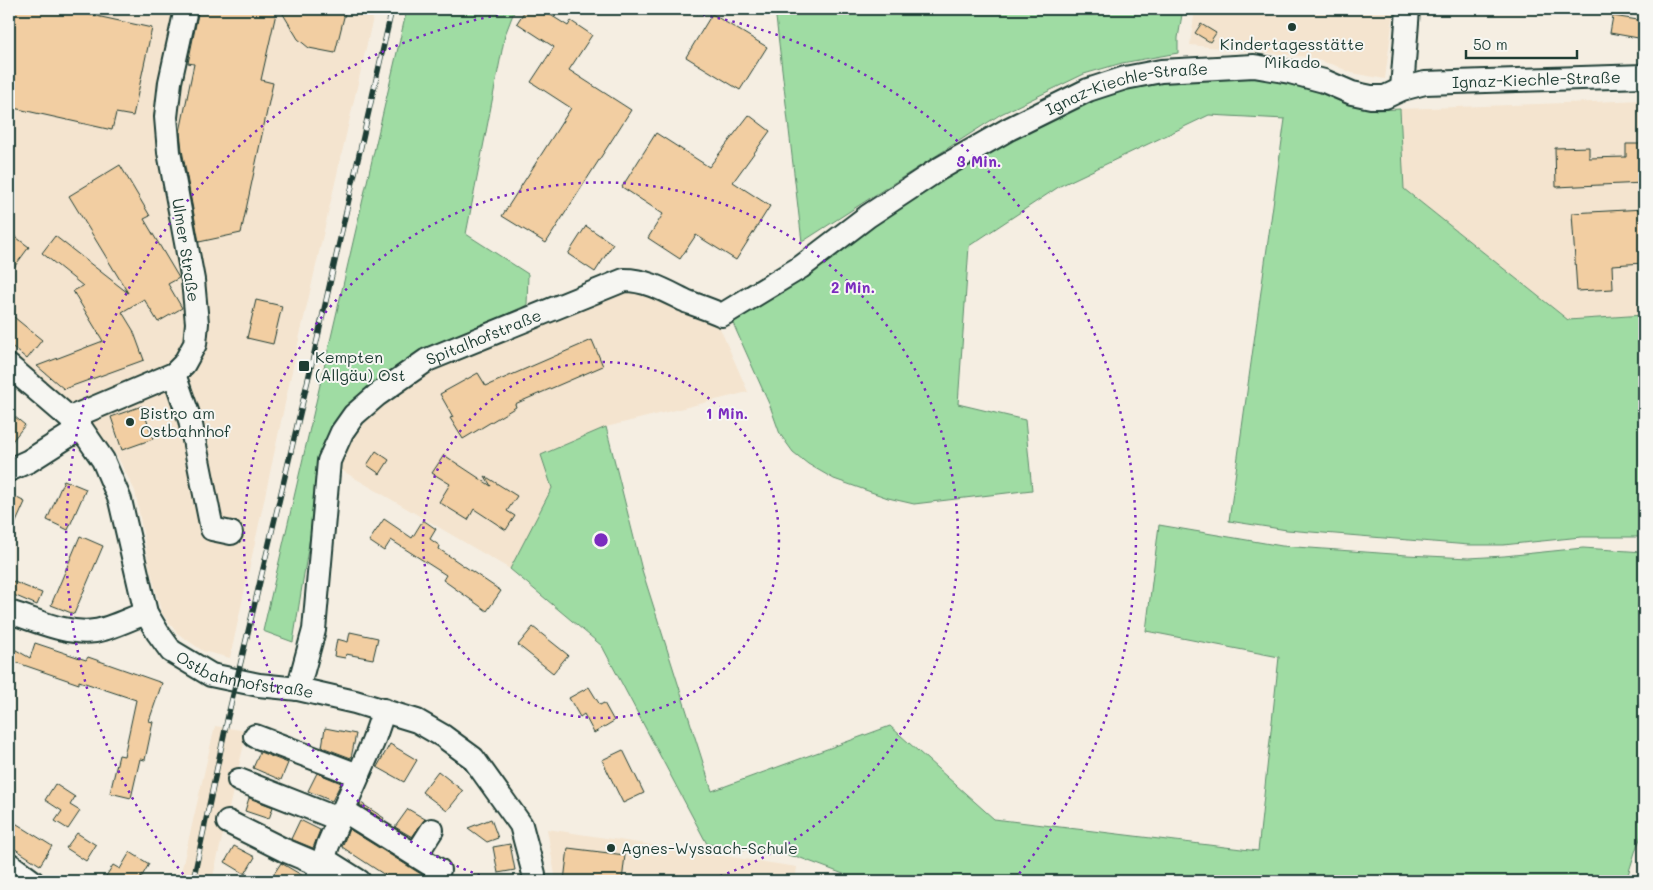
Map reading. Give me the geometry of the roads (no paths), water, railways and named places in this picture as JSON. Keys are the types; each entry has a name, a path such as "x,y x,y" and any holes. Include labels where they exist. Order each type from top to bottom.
{"street":[{"name":"Ulmer Straße","path":"9,470 29,461 75,423 174,374 184,364 195,344 197,323 193,280 169,152 166,117 170,82 186,9"},
{"path":"1402,89 1408,9"},
{"name":"Ignaz-Kiechle-Straße","path":"722,315 801,267 868,216 938,169 1009,129 1088,90 1125,78 1161,71 1254,66 1290,72 1352,93 1371,97 1385,97 1402,89 1425,83 1644,76"},
{"name":"Spitalhofstraße","path":"298,689 314,630 329,460 342,432 354,414 377,395 427,360 624,280 639,280 651,284 722,315"},
{"name":"Ostbahnhofstraße","path":"9,366 75,423 103,460 120,500 146,612 171,651 211,675 259,685 298,689 384,710 417,721 443,736 473,758 521,825 534,874 534,881"},
{"path":"174,374 190,420 212,529 232,533"},
{"path":"9,612 79,632 97,631 146,612"},
{"path":"321,868 341,814 373,742 384,710"},
{"path":"255,736 358,775"},
{"path":"239,780 341,814 416,855 439,870"},
{"path":"228,822 321,868 359,881"},
{"path":"416,855 432,830"},
{"path":"9,864 32,881"}],"railway":[{"path":"193,881 228,716 311,367 392,9"}],"place":[{"name":"Kindertagesstätte Mikado","path":"1292,27"},
{"name":"Kempten (Allgäu) Ost","path":"304,366"},
{"name":"Bistro am Ostbahnhof","path":"130,422"},
{"name":"Agnes-Wyssach-Schule","path":"611,848"}]}
